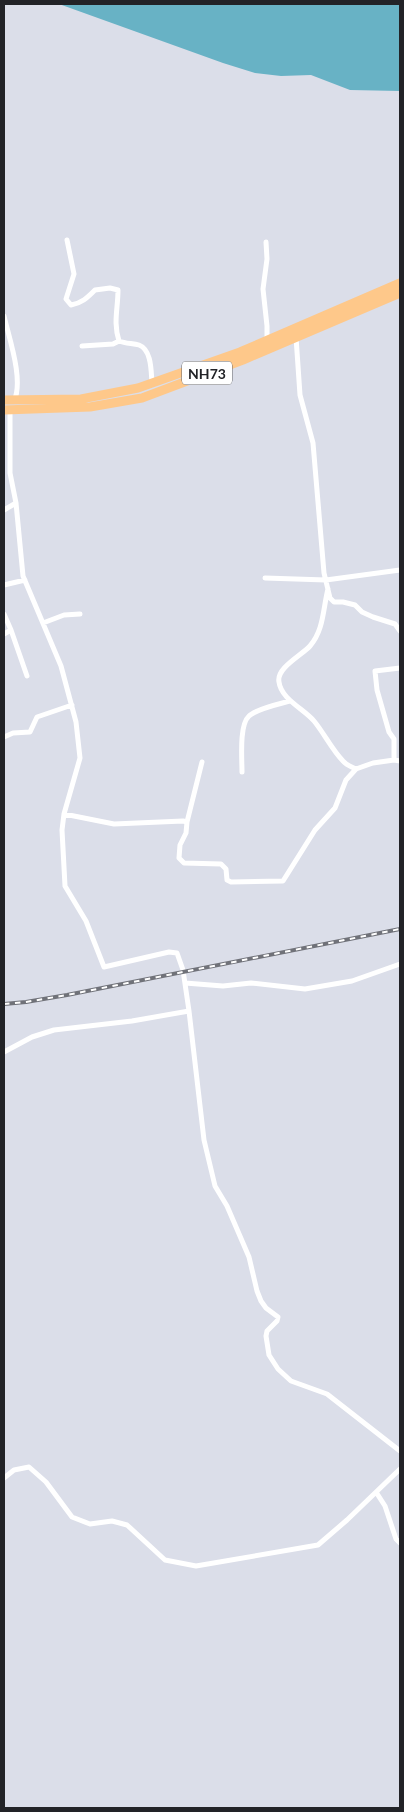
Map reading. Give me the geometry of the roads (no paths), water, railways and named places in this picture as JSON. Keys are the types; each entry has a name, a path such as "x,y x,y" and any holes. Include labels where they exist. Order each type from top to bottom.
{"highway":[{"name":"NH73","path":"4,400 81,399 138,388 240,352 400,283"},
{"name":"NH73","path":"7,410 90,407 142,398 243,360 400,293"}],"street":[{"path":"67,240 74,274 66,300 71,305 80,303 88,298 95,290 110,288 118,290 115,314 116,333 119,341"},
{"path":"266,242 267,259 263,289 267,340"},
{"path":"4,316 16,374 17,392 7,410 10,473 16,503 24,576 62,666 76,722 80,758 64,814 62,830 65,886 86,921 104,967 174,952 177,953 181,961 189,1011 204,1140 215,1186 227,1206 249,1257 261,1301 266,1308 278,1316 277,1321 267,1331 269,1355 278,1369 291,1381 327,1394 400,1451"},
{"path":"296,337 300,395 313,443 324,573 330,598 334,602 355,605 362,612 395,624 400,631"},
{"path":"82,346 113,344 119,341 139,345 143,348 149,361 152,383"},
{"path":"4,510 16,503"},
{"path":"265,578 326,580 400,570"},
{"path":"4,584 25,580"},
{"path":"328,586 318,637 279,676 279,682 290,700 313,719 344,762 356,769"},
{"path":"4,614 28,676"},
{"path":"43,623 64,615 80,614"},
{"path":"4,634 11,630"},
{"path":"202,762 186,833 180,845 178,858 190,865 221,864 226,869 226,880 231,882 283,881 315,830 335,808 346,780 356,769 373,763 397,760 394,739 389,732 377,690 375,671 400,668"},
{"path":"242,772 242,747 247,717 255,712 290,700"},
{"path":"4,737 13,733 30,732 37,717 72,705"},
{"path":"394,739 400,738"},
{"path":"64,814 114,824 187,822"},
{"path":"185,983 223,986 251,983 305,989 352,981 400,964"},
{"path":"4,1052 32,1037 54,1030 132,1021 189,1011"},
{"path":"4,1478 14,1470 29,1467 46,1482 72,1518 90,1524 112,1521 127,1525 165,1560 196,1566 318,1545 400,1469"},
{"path":"376,1492 385,1506 396,1539 400,1543"}],"water":[{"path":"59,4 400,4 400,91 350,90 311,75 281,76 255,73"}],"railway":[{"path":"4,1004 67,995 400,929"}]}
